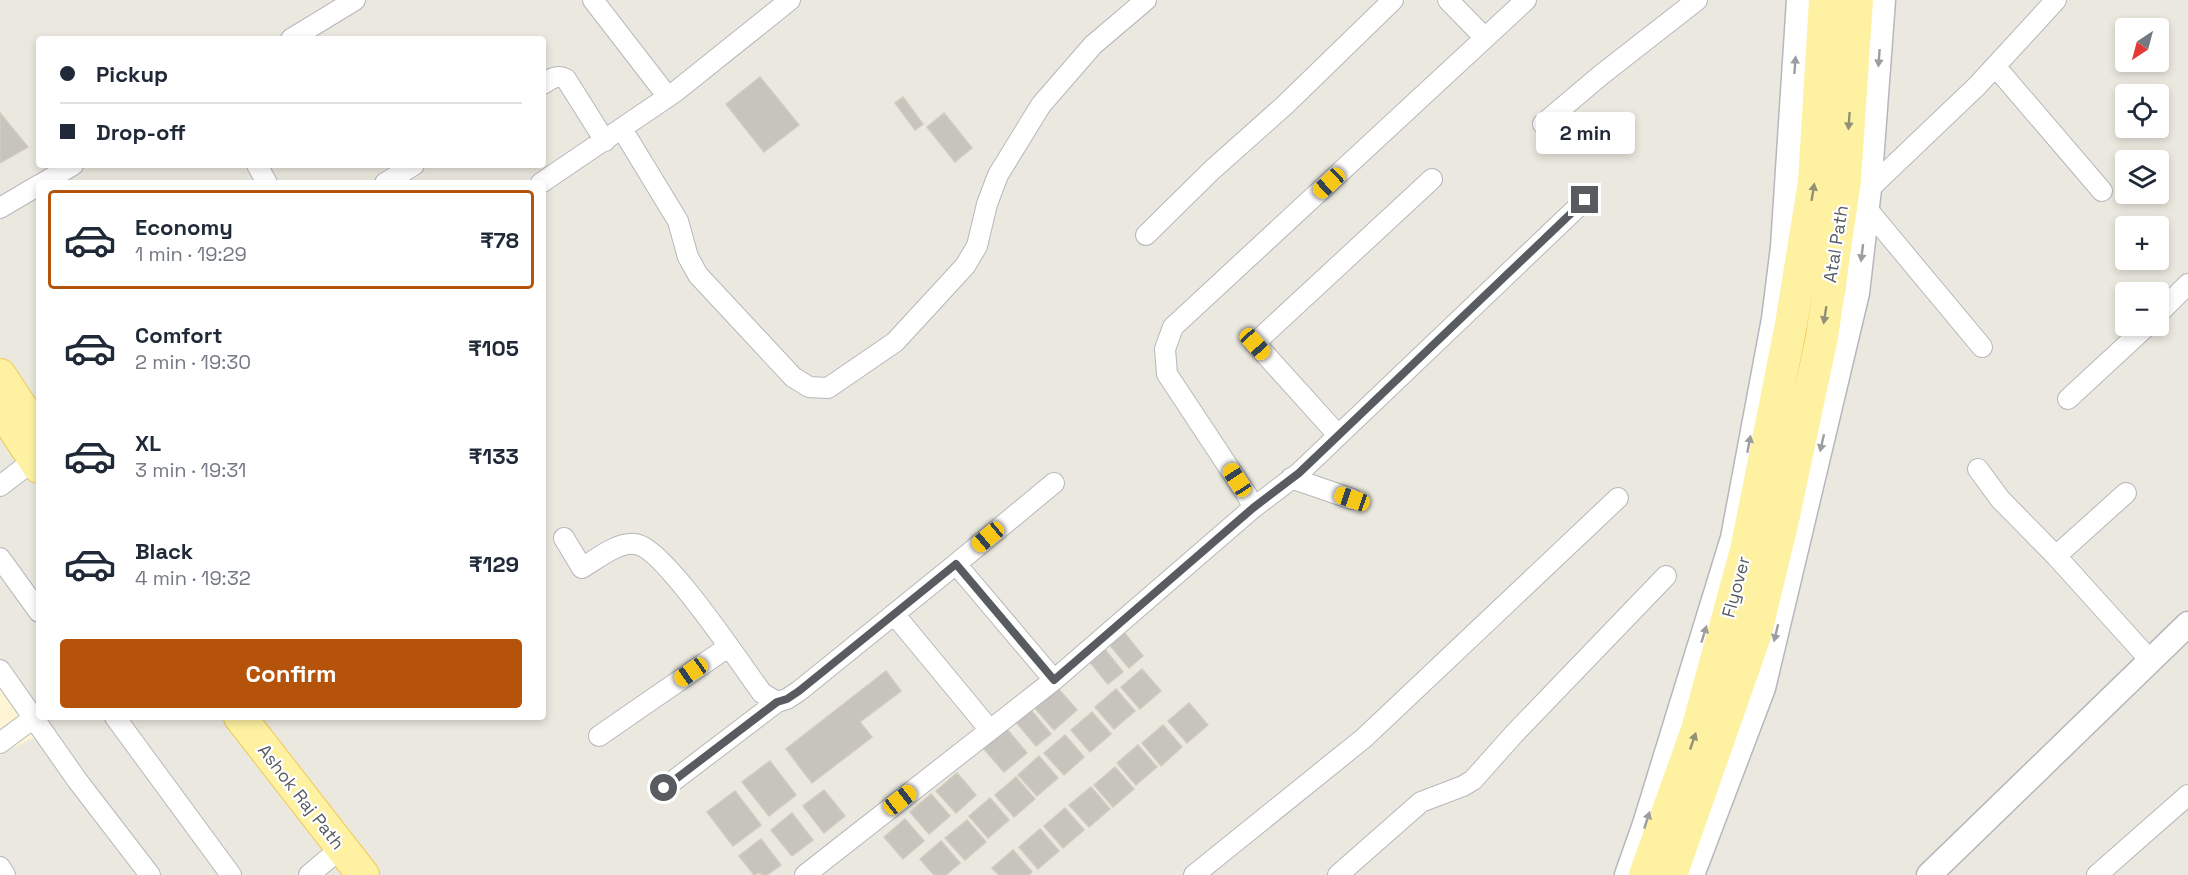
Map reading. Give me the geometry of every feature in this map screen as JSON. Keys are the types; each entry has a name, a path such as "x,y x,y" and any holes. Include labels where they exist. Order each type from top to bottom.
{"main road":[{"name":"Flyover","path":"1645,875 1696,730 1746,550 1791,324 1787,291 1814,182 1825,0"},
{"name":"Atal Path","path":"1801,487 1845,180 1857,0"},
{"path":"0,375 30,432"},
{"name":"Flyover","path":"1671,875 1755,636 1783,520 1801,487"},
{"name":"Ashok Raj Path","path":"220,720 329,865 363,875"},
{"name":"Ashok Raj Path","path":"242,720 329,865"}],"street":[{"path":"296,36 355,0"},
{"path":"593,0 668,97"},
{"path":"546,180 668,97 790,0"},
{"path":"622,129 678,221 688,257 698,275 793,377 809,387 828,388 895,342 965,266 977,246 987,204 998,175 1041,105 1093,45 1146,0"},
{"path":"1146,235 1393,0"},
{"path":"1448,0 1485,38"},
{"path":"1253,508 1167,374 1165,349 1173,327 1526,0"},
{"path":"1543,124 1697,0"},
{"path":"1627,875 1645,824 1733,537 1787,291 1784,247 1799,0"},
{"path":"1692,875 1763,688 1801,487 1857,293 1868,199 1883,0"},
{"path":"1868,199 2056,0"},
{"path":"1995,66 2102,191"},
{"path":"546,82 555,76 566,79 606,141"},
{"path":"48,180 68,168"},
{"path":"390,180 409,168"},
{"path":"1338,435 1255,344 1432,178"},
{"path":"0,208 36,187"},
{"path":"1868,199 1982,347"},
{"path":"810,873 1054,680 1253,508 1292,478 1585,200"},
{"path":"2169,303 2188,284"},
{"path":"2068,399 2136,336"},
{"path":"0,486 30,432"},
{"path":"1978,469 2000,499 2056,556 2149,659"},
{"path":"1292,478 1352,499"},
{"path":"664,788 777,702 799,691 1054,483"},
{"path":"2056,556 2126,494"},
{"path":"1194,875 1364,738 1618,498"},
{"path":"564,538 582,568 621,546 639,544 656,555 674,574 762,693 777,702"},
{"path":"0,558 36,608"},
{"path":"956,564 1054,680"},
{"path":"1338,875 1422,802 1473,780 1665,576"},
{"path":"894,614 990,730"},
{"path":"1929,875 2149,659 2188,624"},
{"path":"598,736 728,646"},
{"path":"0,670 36,715"},
{"path":"0,743 36,717"},
{"path":"40,720 77,780 150,875"},
{"path":"117,720 231,875"},
{"path":"2097,875 2188,795"},
{"path":"0,867 5,875"}],"shaded area":[{"path":"0,671 44,732 0,755"}],"building":[{"path":"760,77 799,125 764,152 726,104"},
{"path":"903,97 923,124 915,130 895,103"},
{"path":"0,113 28,147 0,163"},
{"path":"944,113 972,148 955,162 927,127"},
{"path":"1123,631 1143,656 1129,668 1108,643"},
{"path":"1103,647 1123,672 1108,684 1088,660"},
{"path":"1142,669 1161,691 1140,709 1121,687"},
{"path":"886,671 901,691 860,722 872,737 812,783 786,749"},
{"path":"1056,686 1077,710 1054,730 1033,706"},
{"path":"1116,689 1135,711 1114,729 1095,707"},
{"path":"1189,703 1208,725 1187,743 1168,721"},
{"path":"1030,709 1051,734 1036,746 1015,721"},
{"path":"1092,712 1111,734 1090,752 1071,730"},
{"path":"1163,725 1182,747 1161,766 1142,743"},
{"path":"1006,728 1027,753 1004,772 983,748"},
{"path":"1065,735 1084,757 1064,775 1044,753"},
{"path":"1138,745 1157,767 1136,785 1117,763"},
{"path":"1039,756 1058,778 1037,796 1018,775"},
{"path":"770,761 796,795 769,816 742,782"},
{"path":"1115,767 1134,789 1113,807 1094,785"},
{"path":"957,773 976,795 956,813 936,791"},
{"path":"1016,777 1035,799 1014,817 995,795"},
{"path":"1091,787 1110,809 1089,827 1069,805"},
{"path":"824,790 845,816 824,833 803,806"},
{"path":"735,791 761,825 733,846 707,812"},
{"path":"931,794 950,816 929,834 910,812"},
{"path":"990,798 1009,820 988,838 969,816"},
{"path":"1065,808 1084,830 1063,848 1044,826"},
{"path":"792,813 813,840 792,856 771,830"},
{"path":"905,819 924,841 903,859 884,837"},
{"path":"967,820 986,842 965,860 945,838"},
{"path":"1040,829 1059,851 1038,869 1019,847"},
{"path":"761,839 781,865 767,875 762,875 760,872 754,875 739,856"},
{"path":"941,841 960,863 946,875 934,875 920,859"},
{"path":"1013,850 1032,872 1029,875 999,875 992,868"}],"route":[{"path":"664,788 777,702 799,691 956,564 1054,680 1253,508 1299,473 1585,200"}]}
